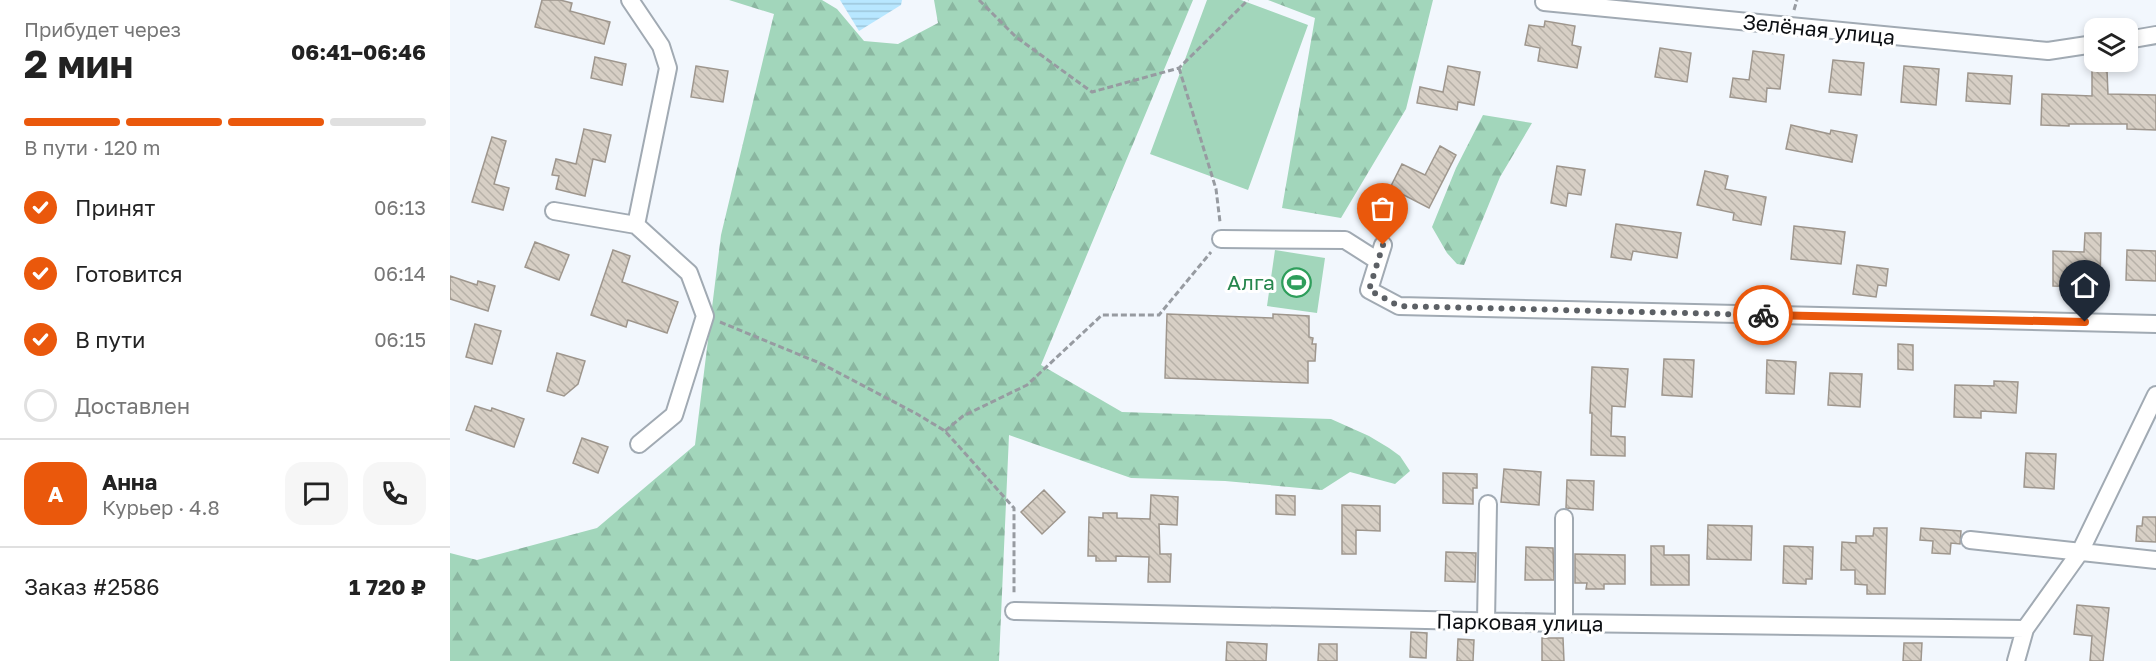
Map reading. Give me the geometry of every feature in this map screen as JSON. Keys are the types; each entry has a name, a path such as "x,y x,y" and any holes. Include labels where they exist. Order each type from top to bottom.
{"street":[{"path":"630,0 661,46 668,68 636,225"},
{"name":"Зелёная улица","path":"1544,2 2048,51 2084,46"},
{"path":"2138,38 2156,35"},
{"path":"554,211 636,225 689,273 705,316 674,416 639,444"},
{"path":"1221,239 1346,240 1378,261"},
{"path":"1383,245 1369,290 1399,306 2156,324"},
{"path":"2016,661 2025,629 2080,552 2156,395"},
{"path":"1486,622 1488,504"},
{"path":"1564,518 1564,624"},
{"path":"1970,540 2156,560"},
{"name":"Парковая улица","path":"1014,611 1564,624 2025,629"}],"path":[{"path":"979,0 1016,37 1092,92 1179,68 1248,0"},
{"path":"945,431 963,416 1027,385 1102,315 1159,315 1221,239 1216,189 1179,68"},
{"path":"705,316 822,364 945,431 1014,508 1014,611"}],"green space":[{"path":"729,0 822,0 837,9 864,41 898,44 938,23 934,0 1193,0 1041,365 1122,412 1331,419 1389,448 1400,456 1410,471 1395,484 1350,472 1322,490 1225,481 1131,478 1009,435 999,661 450,661 450,553 477,560 597,528 695,445 721,235 774,14"},
{"path":"1207,0 1241,0 1308,25 1248,190 1150,154"},
{"path":"1268,0 1433,0 1406,109 1341,218 1282,208 1315,18"},
{"path":"1483,115 1532,123 1500,177 1464,265 1457,264 1447,253 1432,227 1456,168"},
{"name":"Алга","path":"1275,250 1325,258 1317,313 1267,306"}],"water":[{"path":"840,0 902,0 901,5 859,31"}],"building":[{"path":"542,0 572,3 570,11 610,22 604,44 535,27"},
{"path":"1545,21 1575,26 1572,45 1581,47 1577,68 1538,61 1540,48 1525,45 1529,25 1544,27"},
{"path":"1660,48 1691,53 1687,82 1655,77"},
{"path":"1753,51 1784,55 1780,89 1767,88 1766,102 1730,97 1733,78 1749,80"},
{"path":"595,57 626,64 622,85 591,78"},
{"path":"1833,60 1864,63 1861,95 1829,92"},
{"path":"696,66 728,71 723,102 691,97"},
{"path":"1448,66 1480,72 1474,105 1458,102 1457,110 1417,103 1420,87 1443,92"},
{"path":"1904,66 1939,69 1936,105 1901,102"},
{"path":"2092,72 2107,72 2108,94 2156,95 2156,130 2127,129 2127,124 2041,125 2042,94 2092,96"},
{"path":"1968,73 2012,76 2010,104 1966,101"},
{"path":"1791,125 1830,134 1831,130 1857,135 1852,162 1786,149"},
{"path":"584,129 611,135 605,162 593,159 585,196 556,189 559,176 552,175 556,159 576,164"},
{"path":"492,137 506,141 494,184 509,188 503,210 472,202"},
{"path":"1440,146 1456,155 1429,208 1390,188 1402,164 1425,175"},
{"path":"1557,166 1585,170 1581,195 1568,193 1566,206 1551,203"},
{"path":"1705,171 1728,176 1725,189 1766,197 1761,225 1733,220 1734,213 1697,205"},
{"path":"1616,224 1681,233 1677,258 1633,251 1631,260 1611,257"},
{"path":"1794,226 1845,232 1841,264 1791,259"},
{"path":"2085,233 2101,233 2100,287 2053,286 2053,251 2084,252"},
{"path":"535,242 569,255 559,280 525,267"},
{"path":"613,250 630,256 622,282 678,302 667,333 628,320 626,327 591,315"},
{"path":"2127,250 2156,251 2156,281 2126,280"},
{"path":"1857,265 1888,269 1886,286 1878,285 1876,297 1853,294"},
{"path":"450,276 477,285 478,281 495,286 488,311 450,299"},
{"path":"1167,314 1273,318 1273,314 1309,316 1309,337 1313,338 1312,344 1316,344 1315,361 1308,361 1308,383 1165,378"},
{"path":"475,324 501,331 492,364 466,357"},
{"path":"1898,344 1913,345 1913,370 1898,369"},
{"path":"557,353 585,361 578,384 564,396 547,391"},
{"path":"1664,359 1694,360 1692,397 1662,395"},
{"path":"1767,360 1796,362 1794,394 1766,393"},
{"path":"1592,367 1628,369 1625,407 1612,406 1611,436 1625,437 1625,456 1591,455"},
{"path":"1830,373 1862,374 1860,407 1828,405"},
{"path":"1994,381 2018,382 2016,413 1981,411 1981,418 1954,417 1955,385 1994,386"},
{"path":"475,406 491,411 492,408 524,419 514,447 466,430"},
{"path":"582,438 608,447 598,473 573,463"},
{"path":"2026,453 2056,454 2054,489 2024,487"},
{"path":"1504,469 1541,472 1539,505 1501,502"},
{"path":"1443,473 1477,474 1477,488 1473,488 1473,504 1443,503"},
{"path":"1567,480 1594,481 1593,510 1566,508"},
{"path":"1044,490 1065,512 1042,534 1021,512"},
{"path":"1151,495 1178,497 1177,525 1159,524 1160,554 1171,554 1170,582 1148,582 1149,557 1116,556 1116,561 1096,561 1096,556 1088,556 1089,517 1103,518 1103,513 1117,513 1117,518 1150,519"},
{"path":"1276,495 1295,496 1295,515 1276,514"},
{"path":"1342,505 1380,506 1380,531 1356,530 1356,554 1342,554"},
{"path":"2143,517 2156,517 2156,542 2136,541 2137,526 2142,526"},
{"path":"1708,525 1752,526 1751,560 1707,559"},
{"path":"1874,528 1887,528 1885,594 1867,594 1867,585 1855,584 1855,570 1841,570 1842,542 1856,543 1856,536 1873,536"},
{"path":"1921,528 1961,531 1960,544 1951,543 1950,554 1932,553 1933,541 1920,540"},
{"path":"1651,546 1664,546 1664,555 1689,555 1689,585 1651,585"},
{"path":"1784,546 1813,547 1812,579 1806,579 1806,584 1783,583"},
{"path":"1526,547 1553,548 1554,580 1525,580"},
{"path":"1446,552 1476,553 1475,582 1445,581"},
{"path":"1575,554 1625,555 1625,584 1604,584 1604,589 1586,589 1587,583 1575,583"},
{"path":"2077,605 2109,608 2103,661 2090,661 2092,636 2074,634"},
{"path":"1411,632 1427,633 1426,658 1410,657"},
{"path":"1542,638 1563,638 1564,661 1542,661"},
{"path":"1458,639 1474,640 1473,661 1457,661"},
{"path":"1227,642 1267,644 1266,661 1226,661"},
{"path":"1904,643 1922,643 1921,661 1903,661"},
{"path":"1319,644 1337,644 1337,661 1318,661"}],"way so far":[{"path":"1383,245 1369,290 1399,306 1763,315"}],"place":[{"name":"Алга","path":"1296,282"}],"route":[{"path":"1763,315 2085,322"}]}
